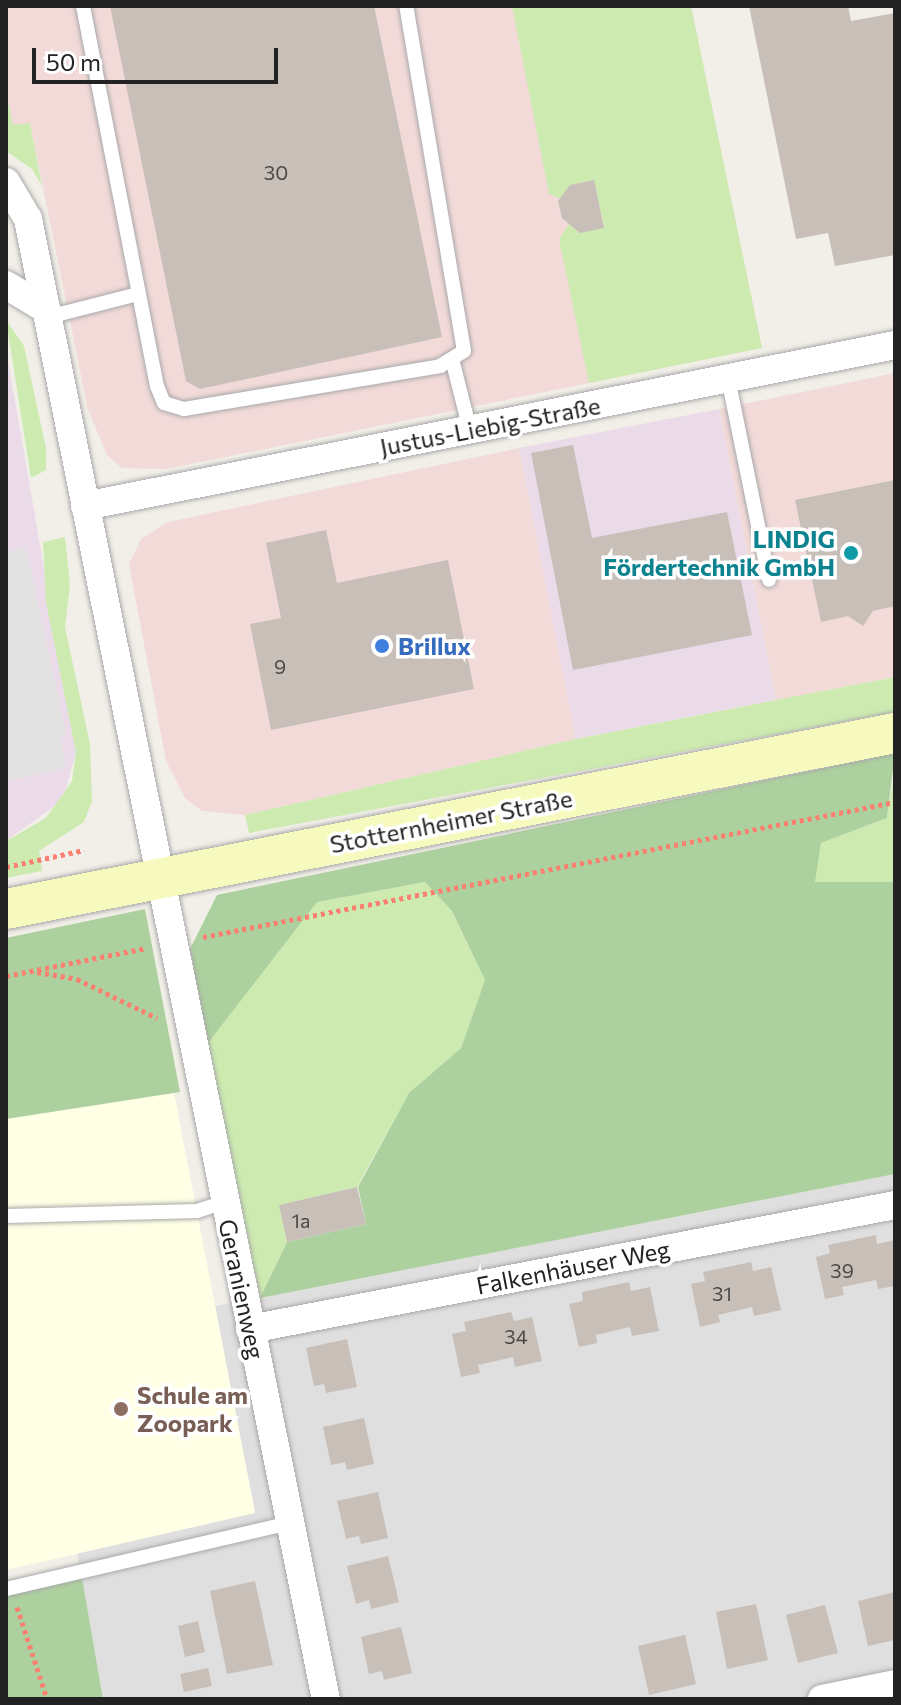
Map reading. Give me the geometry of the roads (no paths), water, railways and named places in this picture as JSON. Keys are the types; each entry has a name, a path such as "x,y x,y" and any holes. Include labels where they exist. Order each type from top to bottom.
{"main road":[{"name":"Stotternheimer Straße","path":"6,909 895,733"}],"street":[{"path":"6,182 25,209 156,879"},
{"path":"6,285 47,313"},
{"name":"Justus-Liebig-Straße","path":"85,506 895,345"},
{"name":"Geranienweg","path":"156,879 326,1699"},
{"name":"Falkenhäuser Weg","path":"250,1329 895,1205"},
{"path":"823,1699 895,1684"}],"lane":[{"path":"83,6 157,386 164,403 184,409 452,359 464,351 462,310 406,6"},
{"path":"47,313 138,294"},
{"path":"452,359 470,430"},
{"path":"728,378 769,580"},
{"path":"6,1216 197,1211 224,1202"},
{"path":"8,1588 289,1523"}],"place":[{"name":"LINDIG Fördertechnik GmbH","path":"851,553"},
{"name":"Brillux","path":"382,646"},
{"name":"Schule am Zoopark","path":"121,1409"}]}
